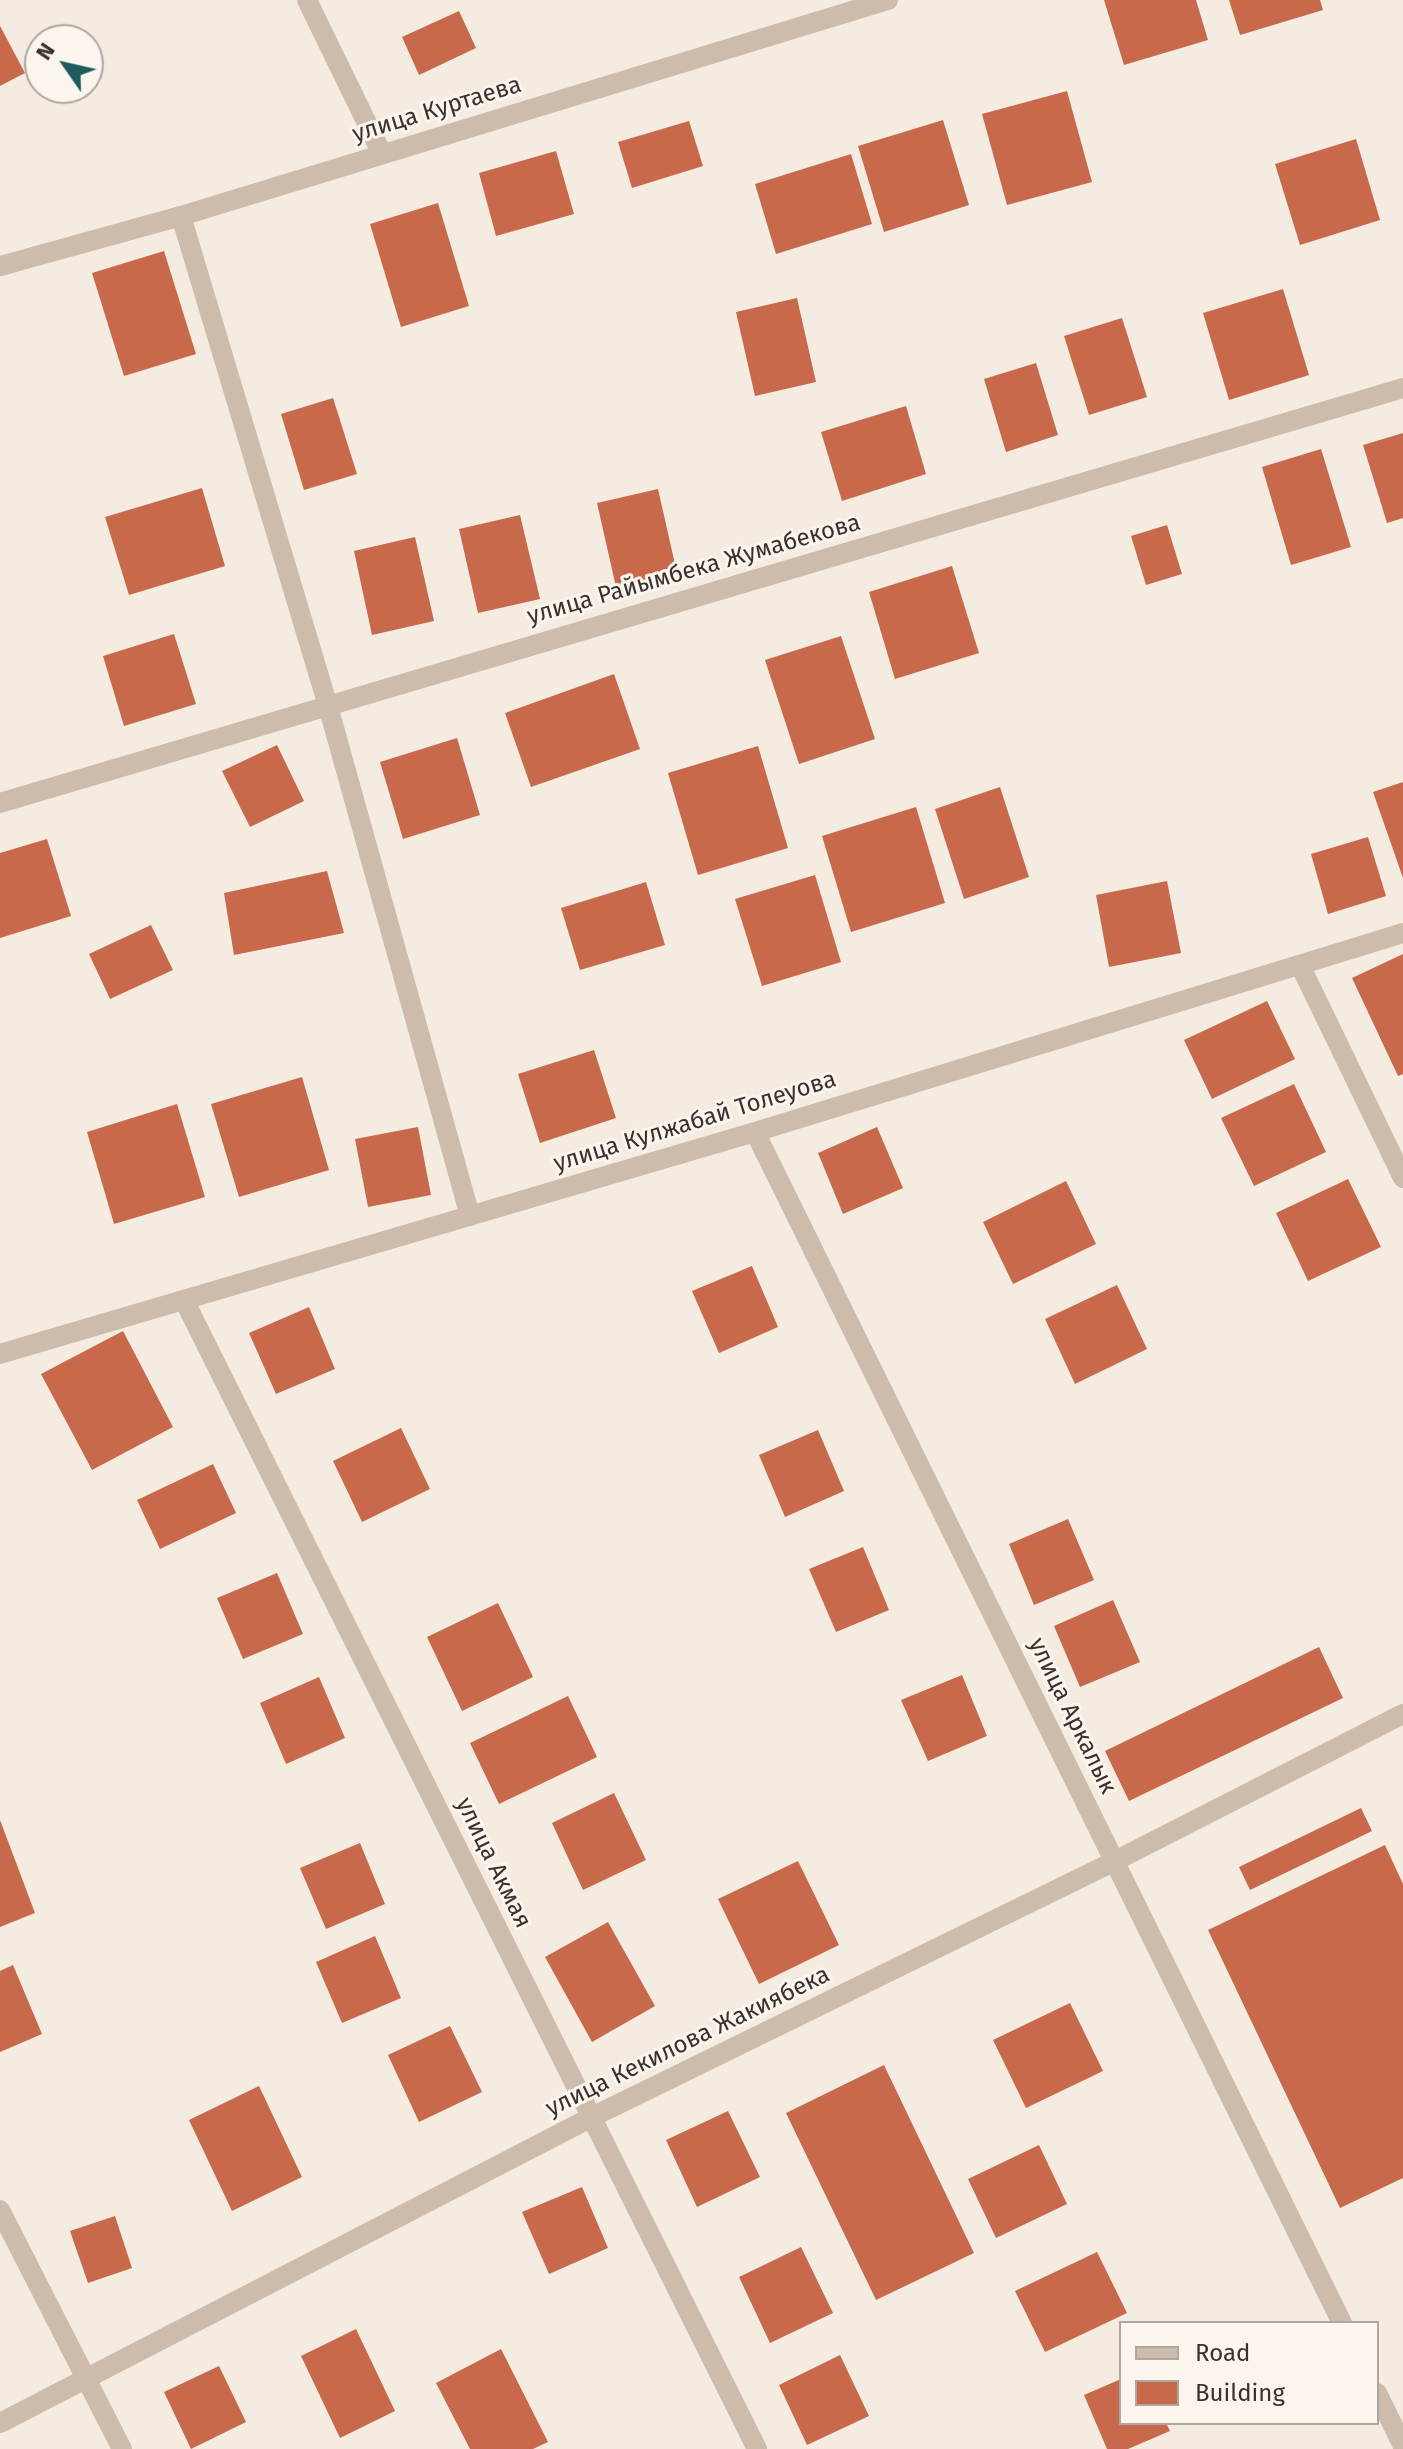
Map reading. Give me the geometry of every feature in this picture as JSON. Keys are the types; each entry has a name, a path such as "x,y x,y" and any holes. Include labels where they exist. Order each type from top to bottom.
{"street":[{"path":"307,0 382,154"},
{"name":"улица Куртаева","path":"0,266 181,216 888,0"},
{"path":"181,216 328,706 470,1216"},
{"name":"улица Райымбека Жумабекова","path":"0,803 1403,388"},
{"name":"улица Кулжабай Толеуова","path":"0,1354 755,1132 1403,933"},
{"path":"1300,965 1403,1178"},
{"name":"улица Аркалык","path":"755,1132 1341,2321"},
{"name":"улица Акмая","path":"184,1300 757,2449"},
{"name":"улица Кекилова Жакиябека","path":"0,2423 590,2118 1115,1861 1403,1714"},
{"path":"0,2210 122,2449"},
{"path":"1379,2397 1403,2446"}],"building":[{"path":"1104,0 1196,0 1208,40 1124,65"},
{"path":"1229,0 1320,0 1323,10 1240,35"},
{"path":"459,11 476,48 419,75 402,37"},
{"path":"0,26 24,74 0,86"},
{"path":"1067,91 1092,182 1007,205 982,114"},
{"path":"943,120 969,205 884,232 858,146"},
{"path":"689,121 703,166 632,188 618,142"},
{"path":"1356,139 1380,220 1300,245 1275,164"},
{"path":"556,151 574,214 496,236 479,173"},
{"path":"851,154 872,224 776,254 755,184"},
{"path":"438,203 469,306 401,327 370,224"},
{"path":"164,251 196,354 124,376 92,273"},
{"path":"1283,289 1309,375 1229,400 1203,313"},
{"path":"797,298 816,382 755,396 736,312"},
{"path":"1122,318 1147,397 1089,415 1064,336"},
{"path":"1036,363 1058,435 1006,452 984,379"},
{"path":"333,398 357,474 304,490 281,414"},
{"path":"906,406 926,474 842,501 821,432"},
{"path":"1403,433 1403,518 1387,523 1363,445"},
{"path":"1321,449 1351,547 1291,565 1262,467"},
{"path":"202,488 225,566 129,595 105,517"},
{"path":"658,489 677,573 616,587 597,503"},
{"path":"520,515 540,599 478,613 459,529"},
{"path":"1167,525 1182,574 1146,585 1131,536"},
{"path":"415,537 434,621 372,635 354,551"},
{"path":"952,566 979,653 895,679 869,592"},
{"path":"174,634 196,704 124,726 103,656"},
{"path":"841,636 875,739 799,764 765,660"},
{"path":"614,674 640,749 531,787 505,713"},
{"path":"457,738 480,815 403,839 380,762"},
{"path":"277,745 304,801 250,827 222,771"},
{"path":"758,746 788,848 698,875 668,773"},
{"path":"1403,782 1403,878 1373,792"},
{"path":"1000,787 1029,877 964,899 935,809"},
{"path":"916,807 945,903 851,932 822,836"},
{"path":"1368,837 1386,896 1328,914 1311,854"},
{"path":"47,839 71,916 0,938 0,853"},
{"path":"327,871 344,933 234,955 224,893"},
{"path":"815,875 841,962 762,986 735,899"},
{"path":"1167,881 1181,953 1109,967 1096,895"},
{"path":"646,882 665,945 580,970 561,908"},
{"path":"151,925 173,970 110,999 89,954"},
{"path":"1403,954 1403,1074 1398,1076 1352,978"},
{"path":"1267,1001 1295,1059 1212,1099 1184,1040"},
{"path":"594,1050 616,1118 540,1143 518,1074"},
{"path":"302,1077 329,1170 239,1197 211,1104"},
{"path":"1294,1084 1326,1152 1254,1186 1221,1118"},
{"path":"177,1104 205,1197 114,1224 87,1132"},
{"path":"418,1127 431,1195 368,1207 355,1139"},
{"path":"877,1127 903,1188 843,1214 818,1153"},
{"path":"1348,1179 1381,1247 1308,1281 1276,1213"},
{"path":"1066,1181 1096,1244 1013,1284 983,1222"},
{"path":"752,1266 778,1327 719,1353 692,1291"},
{"path":"1117,1285 1147,1349 1075,1384 1045,1319"},
{"path":"309,1307 335,1369 276,1394 249,1333"},
{"path":"123,1331 173,1427 92,1470 41,1374"},
{"path":"401,1428 430,1489 362,1522 333,1461"},
{"path":"818,1430 844,1491 785,1517 759,1455"},
{"path":"213,1464 236,1513 160,1549 137,1500"},
{"path":"1068,1519 1094,1580 1034,1605 1009,1544"},
{"path":"863,1547 889,1610 836,1632 809,1569"},
{"path":"277,1573 303,1634 243,1659 217,1598"},
{"path":"1113,1600 1140,1662 1080,1687 1054,1626"},
{"path":"498,1603 533,1677 462,1711 427,1637"},
{"path":"1319,1647 1343,1698 1129,1801 1105,1751"},
{"path":"962,1675 987,1736 928,1761 901,1700"},
{"path":"319,1677 345,1738 286,1764 260,1703"},
{"path":"568,1696 597,1757 499,1804 470,1743"},
{"path":"614,1793 646,1860 583,1890 552,1823"},
{"path":"1361,1808 1372,1831 1250,1890 1239,1867"},
{"path":"0,1820 35,1913 0,1927"},
{"path":"360,1843 385,1904 326,1929 300,1868"},
{"path":"1385,1845 1403,1884 1403,2178 1340,2208 1208,1930"},
{"path":"798,1861 839,1945 759,1984 718,1899"},
{"path":"608,1922 655,2006 592,2042 545,1957"},
{"path":"375,1936 401,1998 342,2023 316,1962"},
{"path":"13,1965 42,2034 0,2052 0,1971"},
{"path":"1070,2003 1103,2071 1026,2108 993,2040"},
{"path":"450,2026 482,2092 419,2122 388,2055"},
{"path":"884,2065 974,2253 876,2300 786,2113"},
{"path":"259,2086 302,2177 232,2211 189,2120"},
{"path":"728,2111 760,2177 697,2207 666,2140"},
{"path":"1039,2145 1067,2204 996,2238 968,2179"},
{"path":"582,2187 608,2248 549,2274 522,2212"},
{"path":"115,2216 132,2268 88,2283 70,2231"},
{"path":"801,2247 833,2313 770,2343 739,2277"},
{"path":"1097,2252 1127,2313 1045,2352 1015,2291"},
{"path":"356,2329 395,2411 340,2438 301,2356"},
{"path":"501,2349 548,2442 533,2449 470,2449 436,2383"},
{"path":"840,2355 869,2416 807,2445 779,2385"},
{"path":"219,2366 246,2422 191,2449 164,2392"},
{"path":"1119,2380 1119,2425 1167,2425 1170,2431 1128,2449 1107,2449 1084,2395"}]}
